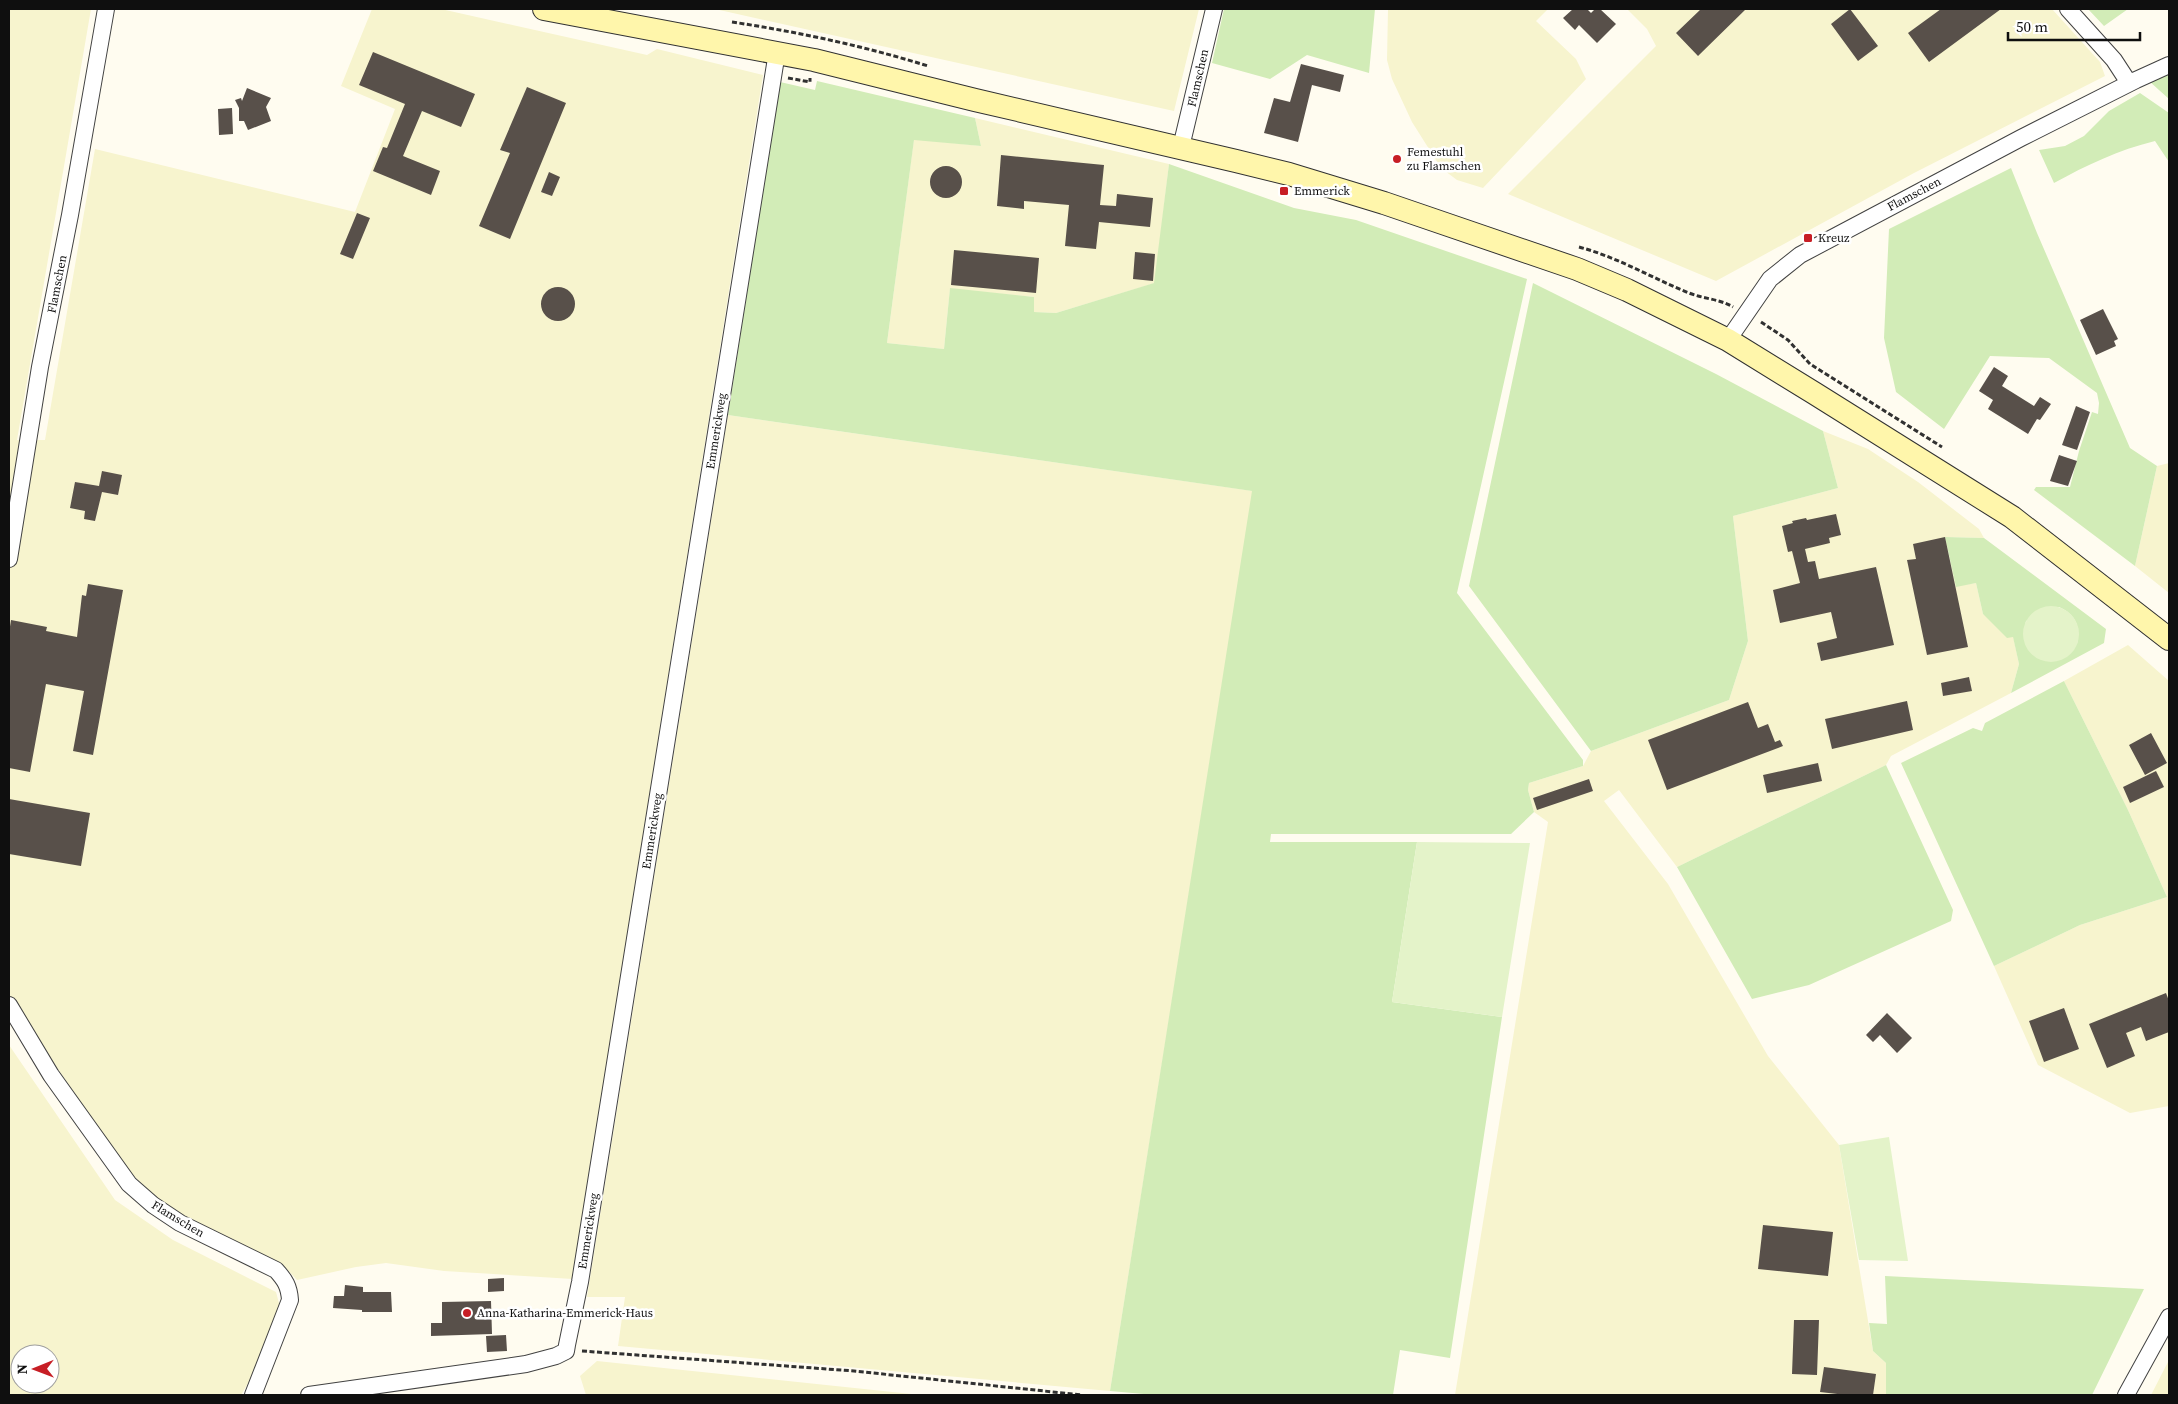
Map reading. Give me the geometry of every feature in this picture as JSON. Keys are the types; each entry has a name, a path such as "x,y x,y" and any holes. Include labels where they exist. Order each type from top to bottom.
{"main road":[{"path":"544,9 777,52 1289,174 1365,197 1577,269 1627,290 1728,340 2012,517 2169,639"}],"street":[{"name":"Flamschen","path":"9,559 40,367 70,215 106,9"},
{"name":"Flamschen","path":"1181,147 1214,9"},
{"path":"2068,9 2114,60 2129,83"},
{"name":"Emmerickweg","path":"566,1351 582,1272 777,52"},
{"name":"Flamschen","path":"1728,340 1770,279 1800,255 2021,138 2129,83 2169,65"},
{"name":"Flamschen","path":"9,1005 51,1075 129,1184 153,1205 180,1223 276,1270 285,1279 289,1288 290,1300 253,1395"},
{"path":"2126,1395 2169,1317"},
{"path":"309,1395 526,1364 556,1356 566,1351"}],"path":[{"path":"566,1351 854,1371 1082,1395"}],"shaded area":[{"path":"9,9 91,9 17,440 45,440 95,149 355,212 395,109 341,86 372,9 441,9 647,55 657,49 763,75 573,1279 444,1271 386,1263 356,1267 297,1280 284,1266 208,1230 161,1203 124,1166 9,997"},
{"path":"715,9 1199,9 1174,111"},
{"path":"1388,9 1548,9 1536,21 1576,59 1586,79 1483,188 1457,180 1441,168 1412,122 1392,79 1387,60"},
{"path":"1627,9 2052,9 2100,62 2105,76 1914,173 1716,281 1508,194 1656,46 1647,29"},
{"path":"975,118 1169,164 1155,283 1056,313 1033,312 1034,297 950,289 944,349 887,343 914,139 981,146"},
{"path":"728,415 1253,491 1110,1391 618,1346 625,1297 587,1297"},
{"path":"1823,431 1868,449 1918,482 1979,529 1984,538 1946,537 1948,552 1956,586 1976,583 1983,614 2013,636 2019,664 2011,693 1891,756 1886,765 1677,867 1619,790 1604,801 1668,884 1768,1056 1839,1145 1873,1351 1886,1363 1886,1395 1455,1395 1548,822 1534,812 1528,790 1529,783 1583,766 1591,751 1729,700 1748,641 1733,516 1838,488"},
{"path":"2169,463 2169,593 2135,566 2157,466"},
{"path":"2128,645 2169,681 2169,1106 2130,1113 2038,1065 1994,966 2080,925 2167,897 2128,810 2064,681"},
{"path":"9,1045 115,1200 173,1240 276,1292 280,1307 250,1380 241,1395 9,1395"},
{"path":"2169,1360 2169,1395 2151,1395"},
{"path":"597,1361 921,1395 586,1395 580,1376"}],"green space":[{"path":"1224,9 1375,9 1369,73 1307,55 1270,79 1212,63"},
{"path":"2088,9 2128,9 2104,26"},
{"path":"2169,71 2169,99 2149,81"},
{"path":"817,81 975,118 981,146 914,140 887,343 944,349 950,288 1034,297 1034,312 1056,313 1154,283 1169,164 1294,208 1356,220 1527,279 1457,593 1583,760 1583,766 1529,783 1528,790 1534,812 1511,834 1271,834 1270,842 1417,842 1392,1002 1502,1017 1450,1358 1400,1350 1393,1395 1155,1395 1110,1391 1252,491 728,415 780,82 815,90"},
{"path":"2140,93 2169,113 2169,162 2155,141 2103,159 2054,183 2039,150 2065,146 2084,136 2109,111"},
{"path":"2011,168 2130,448 2157,466 2135,566 2034,490 2036,487 2070,487 2092,412 2098,414 2099,403 2097,393 2049,358 1990,356 1944,429 1896,392 1884,338 1889,229"},
{"path":"1533,283 1716,374 1823,431 1838,488 1733,516 1748,641 1729,700 1591,751 1469,586"},
{"path":"1945,537 1984,538 2106,629 2104,643 2011,693 2019,664 2013,637 2007,638 1983,614 1976,583 1956,587","holes":["2059,607 2076,621 2078,632 2077,644 2024,640 2026,621"]},
{"path":"2051,606 2066,611 2074,619 2079,634 2074,649 2066,657 2051,662 2036,657 2028,649 2023,634 2028,619 2036,611"},
{"path":"2064,681 2128,810 2167,897 2080,925 1994,966 1901,763 1973,728 1982,731 1985,723"},
{"path":"1886,765 1953,910 1951,921 1809,985 1752,999 1677,867"},
{"path":"1417,842 1530,843 1502,1017 1392,1002"},
{"path":"1889,1137 1908,1261 1859,1260 1839,1145"},
{"path":"1885,1276 2144,1289 2092,1395 1886,1395 1886,1363 1873,1351 1869,1323 1887,1324"}],"building":[{"path":"1573,9 1587,9 1591,13 1595,9 1600,9 1616,24 1597,43 1579,25 1575,30 1563,18"},
{"path":"1701,9 1746,9 1698,56 1676,33"},
{"path":"1850,9 1878,46 1858,61 1831,24"},
{"path":"1941,9 2001,9 1929,62 1908,33"},
{"path":"373,52 475,94 461,127 422,111 403,156 440,171 431,195 373,171 383,147 387,148 405,104 359,85"},
{"path":"1301,64 1344,75 1340,92 1312,85 1298,142 1264,133 1274,98 1290,102"},
{"path":"527,87 566,103 510,239 479,226 510,153 500,150"},
{"path":"247,88 271,98 266,107 271,121 248,130 244,121 239,121 239,108 235,100 241,98 242,101"},
{"path":"232,108 233,134 219,135 218,109"},
{"path":"1001,155 1104,165 1100,205 1116,206 1117,194 1153,198 1150,227 1099,222 1096,249 1065,246 1069,205 1024,201 1024,209 997,206"},
{"path":"946,166 957,171 962,182 957,193 946,198 935,193 930,182 935,171"},
{"path":"549,172 560,177 552,196 541,192"},
{"path":"357,213 370,218 353,259 340,254"},
{"path":"954,250 1039,258 1036,293 951,285"},
{"path":"1135,252 1155,254 1153,281 1133,279"},
{"path":"558,287 565,288 570,292 574,297 574,311 570,316 565,320 558,321 551,320 546,316 542,311 541,304 542,297 546,292 551,288"},
{"path":"2103,309 2118,339 2114,341 2116,346 2096,355 2080,320"},
{"path":"1994,367 2008,376 2002,386 2034,406 2040,397 2051,404 2040,420 2037,419 2028,434 1988,409 1993,400 1979,391"},
{"path":"2076,406 2090,412 2077,450 2062,445"},
{"path":"2059,455 2077,461 2068,486 2050,481"},
{"path":"102,471 122,475 118,495 102,492 95,521 84,519 85,511 70,508 75,482 99,486"},
{"path":"1836,514 1841,535 1829,538 1830,543 1805,549 1808,562 1815,561 1819,579 1876,567 1894,645 1821,661 1817,643 1837,638 1831,612 1780,623 1773,590 1800,583 1792,551 1788,552 1782,526 1793,523 1792,521"},
{"path":"1945,537 1968,647 1927,655 1907,560 1916,559 1913,544"},
{"path":"88,584 123,590 93,755 73,751 84,691 46,684 30,772 9,768 9,633 11,620 47,627 46,631 77,637 82,595 86,596"},
{"path":"1969,677 1972,691 1943,696 1941,683"},
{"path":"1907,701 1913,730 1832,749 1825,719"},
{"path":"1748,702 1758,728 1768,724 1775,742 1780,740 1783,746 1667,790 1648,740"},
{"path":"2151,733 2167,763 2145,775 2129,745"},
{"path":"1818,763 1822,781 1767,793 1763,775"},
{"path":"2156,771 2164,787 2130,803 2123,787"},
{"path":"1589,779 1593,791 1537,810 1533,798"},
{"path":"9,799 90,813 81,866 9,854"},
{"path":"2166,993 2169,1001 2169,1032 2146,1041 2141,1027 2126,1033 2135,1056 2107,1068 2089,1024"},
{"path":"2064,1008 2079,1049 2044,1062 2029,1021"},
{"path":"1887,1013 1912,1038 1897,1053 1880,1035 1873,1042 1866,1035"},
{"path":"1763,1225 1833,1232 1828,1276 1758,1269"},
{"path":"504,1278 504,1291 488,1292 488,1279"},
{"path":"345,1285 363,1287 363,1292 391,1292 392,1312 362,1312 362,1310 333,1308 334,1296 344,1296"},
{"name":"Anna-Katharina-Emmerick-Haus","path":"491,1301 492,1334 431,1336 431,1323 442,1323 442,1302"},
{"path":"1794,1320 1819,1320 1817,1375 1792,1374"},
{"path":"506,1335 507,1351 487,1352 486,1336"},
{"path":"1824,1367 1876,1374 1873,1395 1846,1395 1820,1392"}],"place":[{"name":"Femestuhl zu Flamschen","path":"1397,159"},
{"name":"Emmerick","path":"1284,191"},
{"name":"Kreuz","path":"1808,238"},
{"name":"Anna-Katharina-Emmerick-Haus","path":"467,1313"}]}
